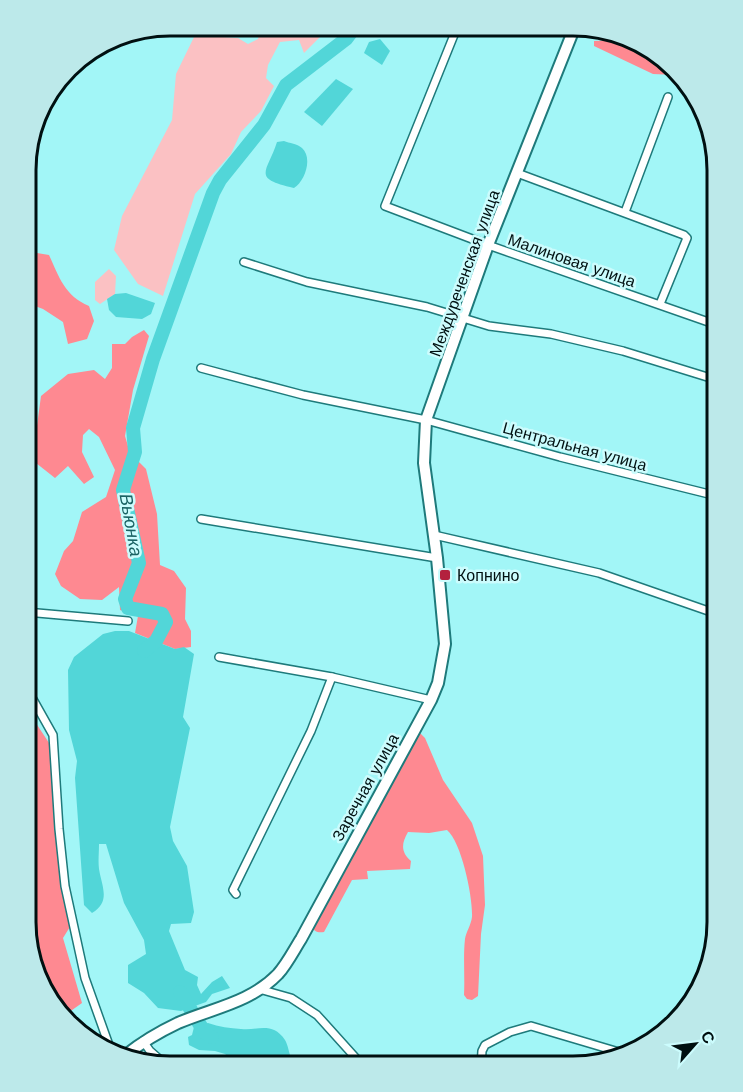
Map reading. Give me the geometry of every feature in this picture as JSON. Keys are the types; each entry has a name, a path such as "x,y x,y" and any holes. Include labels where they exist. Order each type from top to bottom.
{"street":[{"name":"Малиновая улица","path":"454,36 385,206 707,322"},
{"name":"Междуреченская улица","path":"435,535 424,463 426,420 488,245 571,36"},
{"path":"625,212 668,98"},
{"path":"517,173 684,234 687,238 660,304"},
{"path":"244,262 307,282 427,307 489,326 551,334 613,349 707,377"},
{"name":"Центральная улица","path":"201,368 303,395 426,420 560,457 707,494"},
{"path":"201,519 438,558"},
{"path":"435,535 599,573 707,611"},
{"name":"Заречная улица","path":"132,1050 143,1041 180,1022 219,1010 259,989 278,974 290,957 431,700 438,683 445,644 435,535"},
{"path":"36,613 128,621"},
{"path":"219,657 332,677 431,700"},
{"path":"236,894 233,890 275,809 311,731 332,677"},
{"path":"36,705 53,735 65,886 85,978 107,1040"},
{"path":"259,989 291,998 317,1015 354,1056"},
{"path":"483,1056 485,1045 510,1032 531,1026 612,1050"},
{"path":"143,1041 153,1055"}],"shaded area":[{"path":"195,36 238,38 248,44 258,39 259,36 321,36 304,53 299,40 280,42 268,65 266,78 274,86 261,111 241,132 231,154 195,194 163,296 138,284 114,250 122,216 172,120 176,74"},
{"path":"606,40 624,46 640,54 667,75 653,74 594,46 594,41"},
{"path":"36,253 49,255 68,291 89,306 94,321 87,339 68,344 63,322 36,306"},
{"path":"109,269 116,276 115,294 100,304 95,300 95,282"},
{"path":"144,330 149,336 133,390 125,436 130,453 146,469 157,514 160,565 174,571 186,588 185,619 191,631 191,647 175,649 135,633 138,616 120,610 119,587 102,600 80,599 61,586 55,574 64,551 73,541 82,512 106,497 115,470 99,437 89,429 83,435 82,452 94,477 84,484 68,466 55,478 36,463 36,433 41,396 68,374 94,370 105,379 112,368 112,344 125,344"},
{"path":"36,723 53,749 73,922 63,938 82,1003 70,1011 59,996 43,965 36,931"},
{"path":"420,733 425,738 443,780 472,823 483,856 485,905 478,996 472,1000 467,999 464,995 464,946 472,917 471,897 462,858 447,830 429,833 408,832 403,848 411,861 410,869 367,871 368,879 352,880 324,932 316,932 311,925"}],"water":[{"path":"380,39 390,51 382,65 364,53 369,42"},
{"path":"336,79 353,89 322,126 304,112"},
{"path":"284,141 300,147 307,157 304,175 294,188 272,181 266,173 277,142"},
{"path":"126,293 155,303 151,314 142,319 116,317 109,310 107,299 115,294"},
{"path":"129,631 175,649 184,647 194,654 183,717 190,728 170,827 173,841 187,866 194,912 191,923 171,924 169,931 185,970 198,977 197,985 201,994 212,982 222,976 230,988 212,994 206,1002 181,1011 158,1008 144,993 128,983 128,965 146,954 144,940 124,903 106,844 99,844 99,866 104,894 102,904 92,913 84,905 75,778 77,761 69,730 68,670 74,657 103,634"},
{"path":"208,1023 233,1028 270,1029 280,1034 285,1040 290,1056 228,1056 215,1051 199,1050 189,1045 188,1037 192,1035 194,1027"}],"waterway":[{"name":"Вьюнка","path":"144,651 156,641 166,622 162,614 128,608 125,599 139,563 123,490 135,452 133,428 153,359 213,193 220,180 264,125 286,85 348,36"},
{"name":"Вьюнка","path":"180,992 205,1033 212,1037"}],"place":[{"name":"Копнино","path":"445,575"}]}
